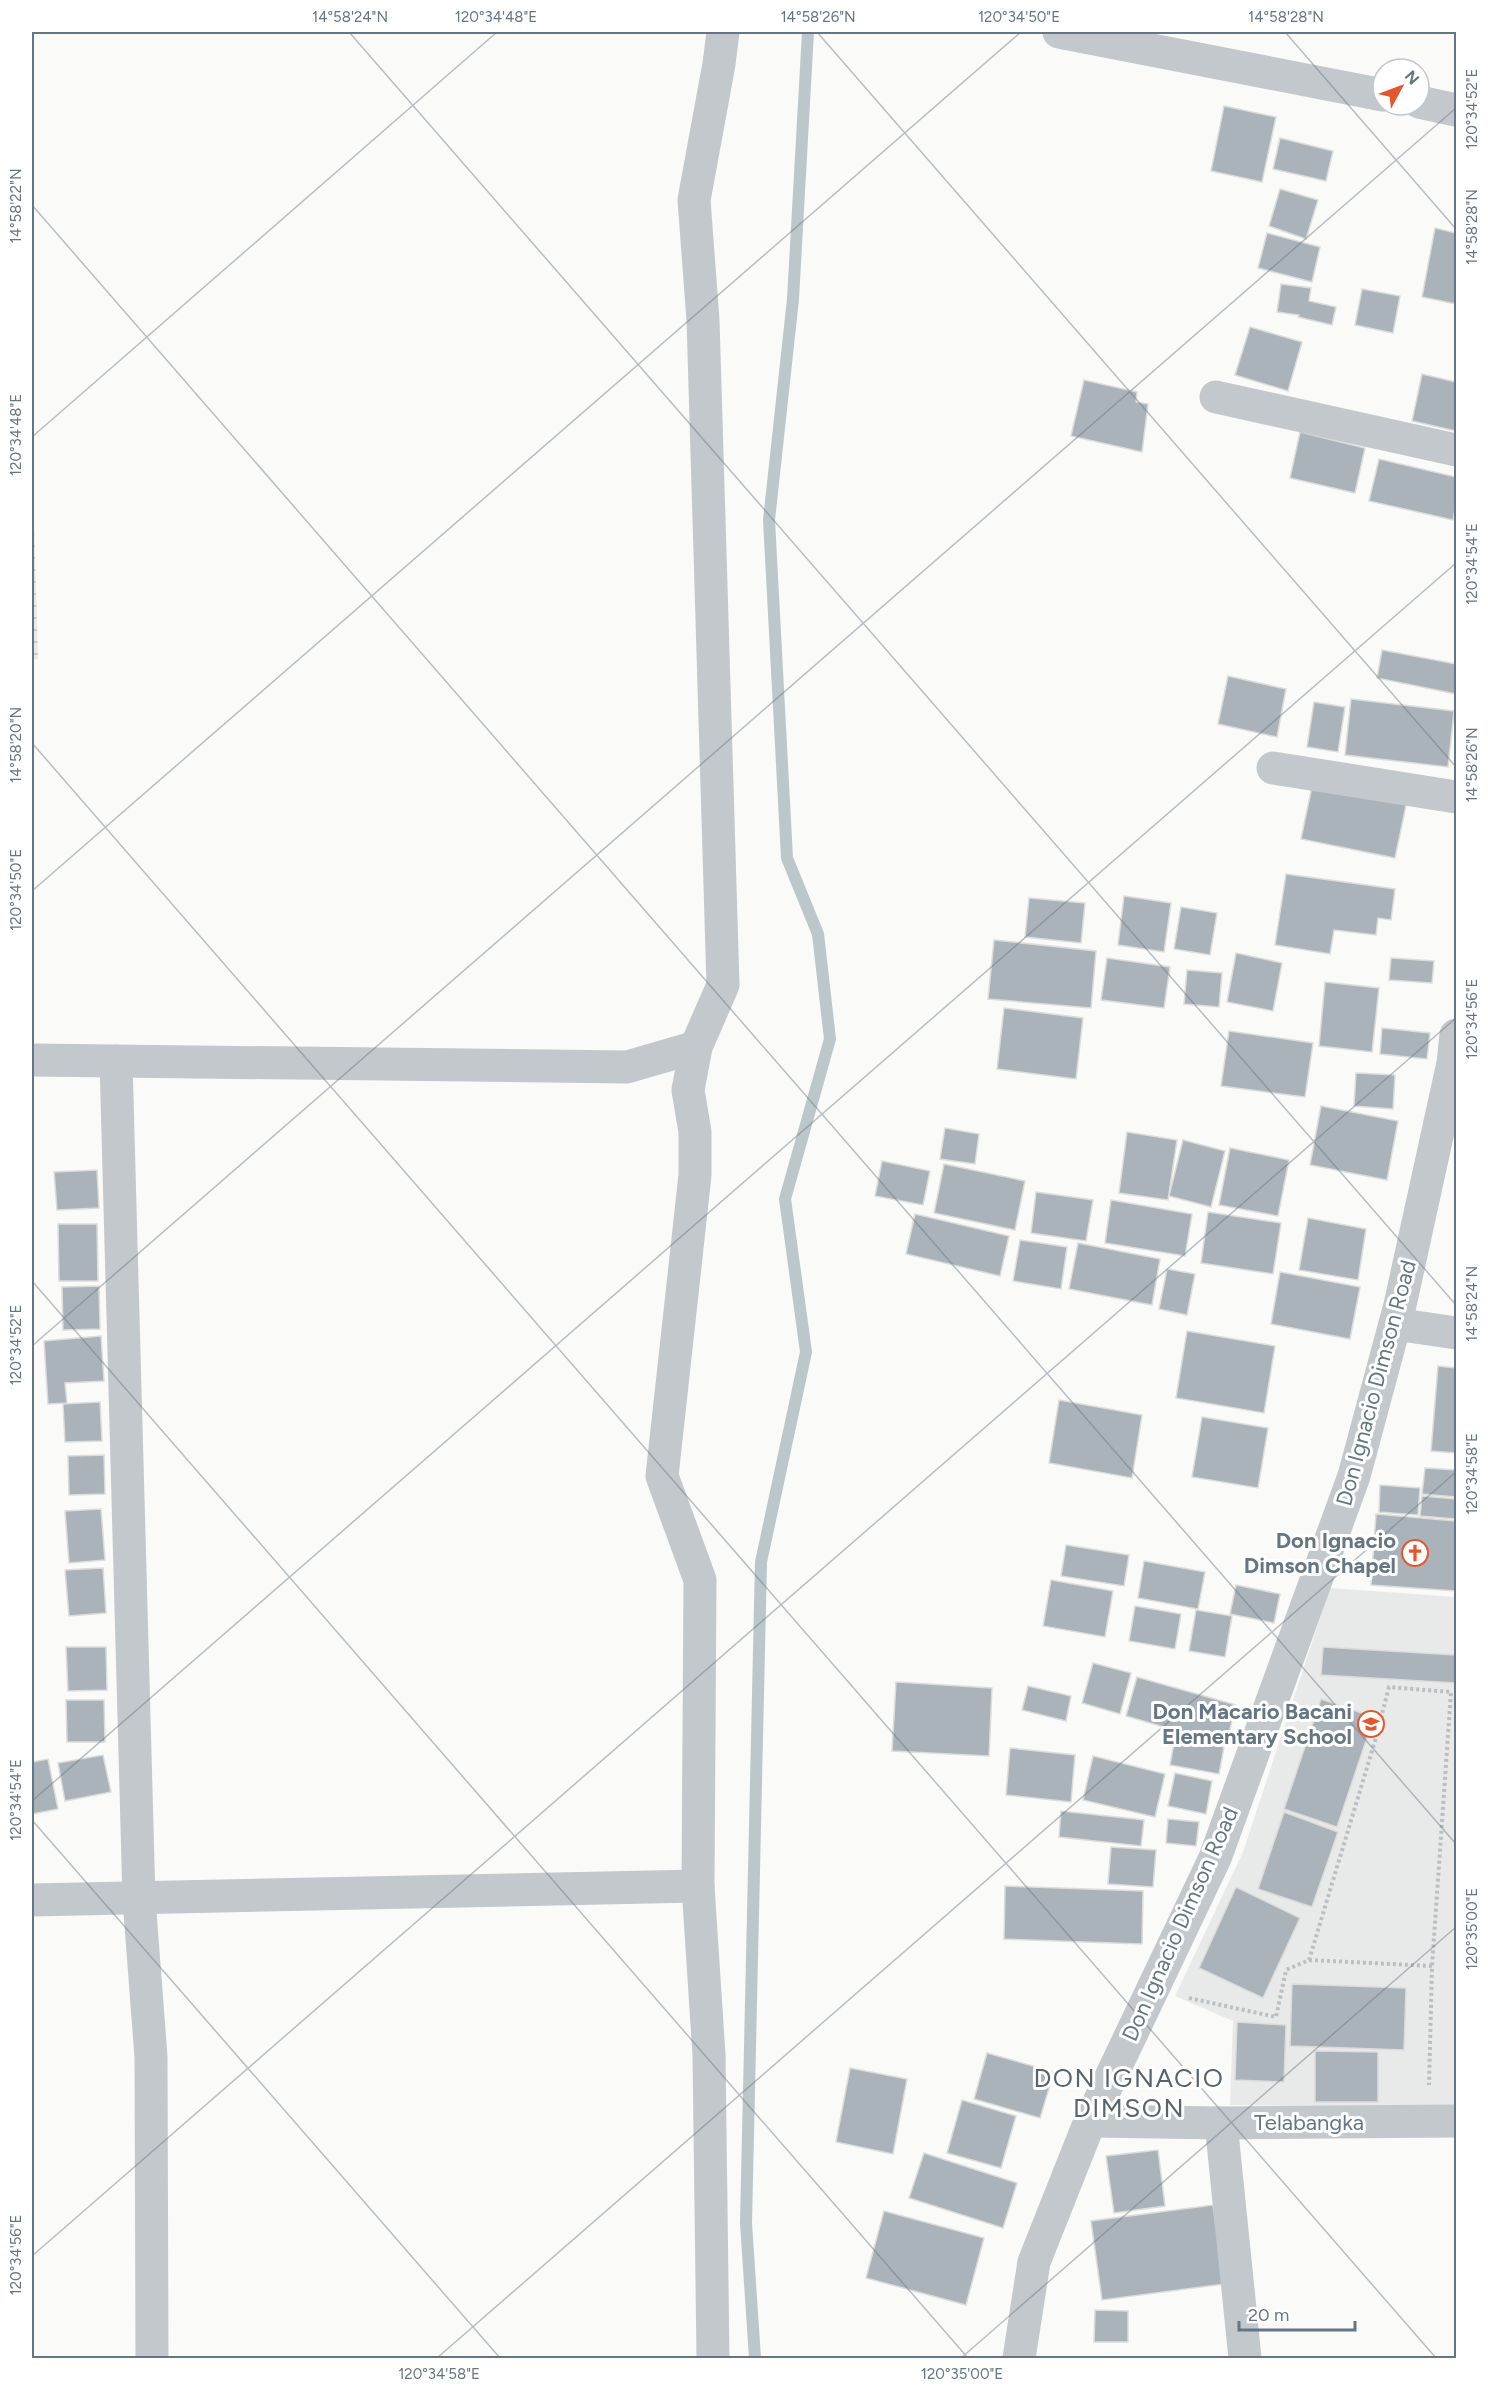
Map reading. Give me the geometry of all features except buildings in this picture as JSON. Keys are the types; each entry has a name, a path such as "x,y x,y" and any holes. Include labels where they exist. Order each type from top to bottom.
{"street":[{"path":"713,2358 709,2055 698,1886 699,1580 662,1476 695,1175 694,1132 688,1090 696,1047 723,985 703,320 694,200 723,32"},
{"path":"1059,32 1371,93"},
{"path":"1431,105 1456,110"},
{"path":"1216,397 1456,450"},
{"path":"1273,768 1456,797"},
{"path":"32,1060 627,1067 696,1047"},
{"name":"Don Ignacio Dimson Road","path":"1019,2358 1034,2262 1090,2121 1215,1858 1354,1476 1395,1324 1455,1054"},
{"path":"116,1061 139,1899 151,2057 152,2358"},
{"path":"1395,1324 1456,1333"},
{"path":"32,1900 698,1886"},
{"name":"Telabangka","path":"1090,2121 1221,2123 1442,2121"},
{"path":"1221,2123 1245,2358"}],"path":[{"path":"1309,1960 1375,1742 1389,1687 1450,1692 1432,1966 1442,2121"},
{"path":"1151,1989 1276,2017 1286,1970 1309,1960 1432,1966"}],"shaded area":[{"path":"32,448 38,659 32,660"},
{"name":"Don Macario Bacani Elementary School","path":"1330,1588 1456,1597 1456,2108 1230,2105 1233,2021 1175,1996 1243,1852"}],"waterway":[{"path":"755,2358 746,2223 761,1562 806,1352 785,1199 830,1039 818,934 787,858 769,520 793,299 808,32"}],"place":[{"name":"Don Ignacio Dimson Chapel","path":"1415,1553"},
{"name":"Don Macario Bacani Elementary School","path":"1371,1724"}],"district":[{"name":"DON IGNACIO DIMSON","path":"1129,2093"}]}
